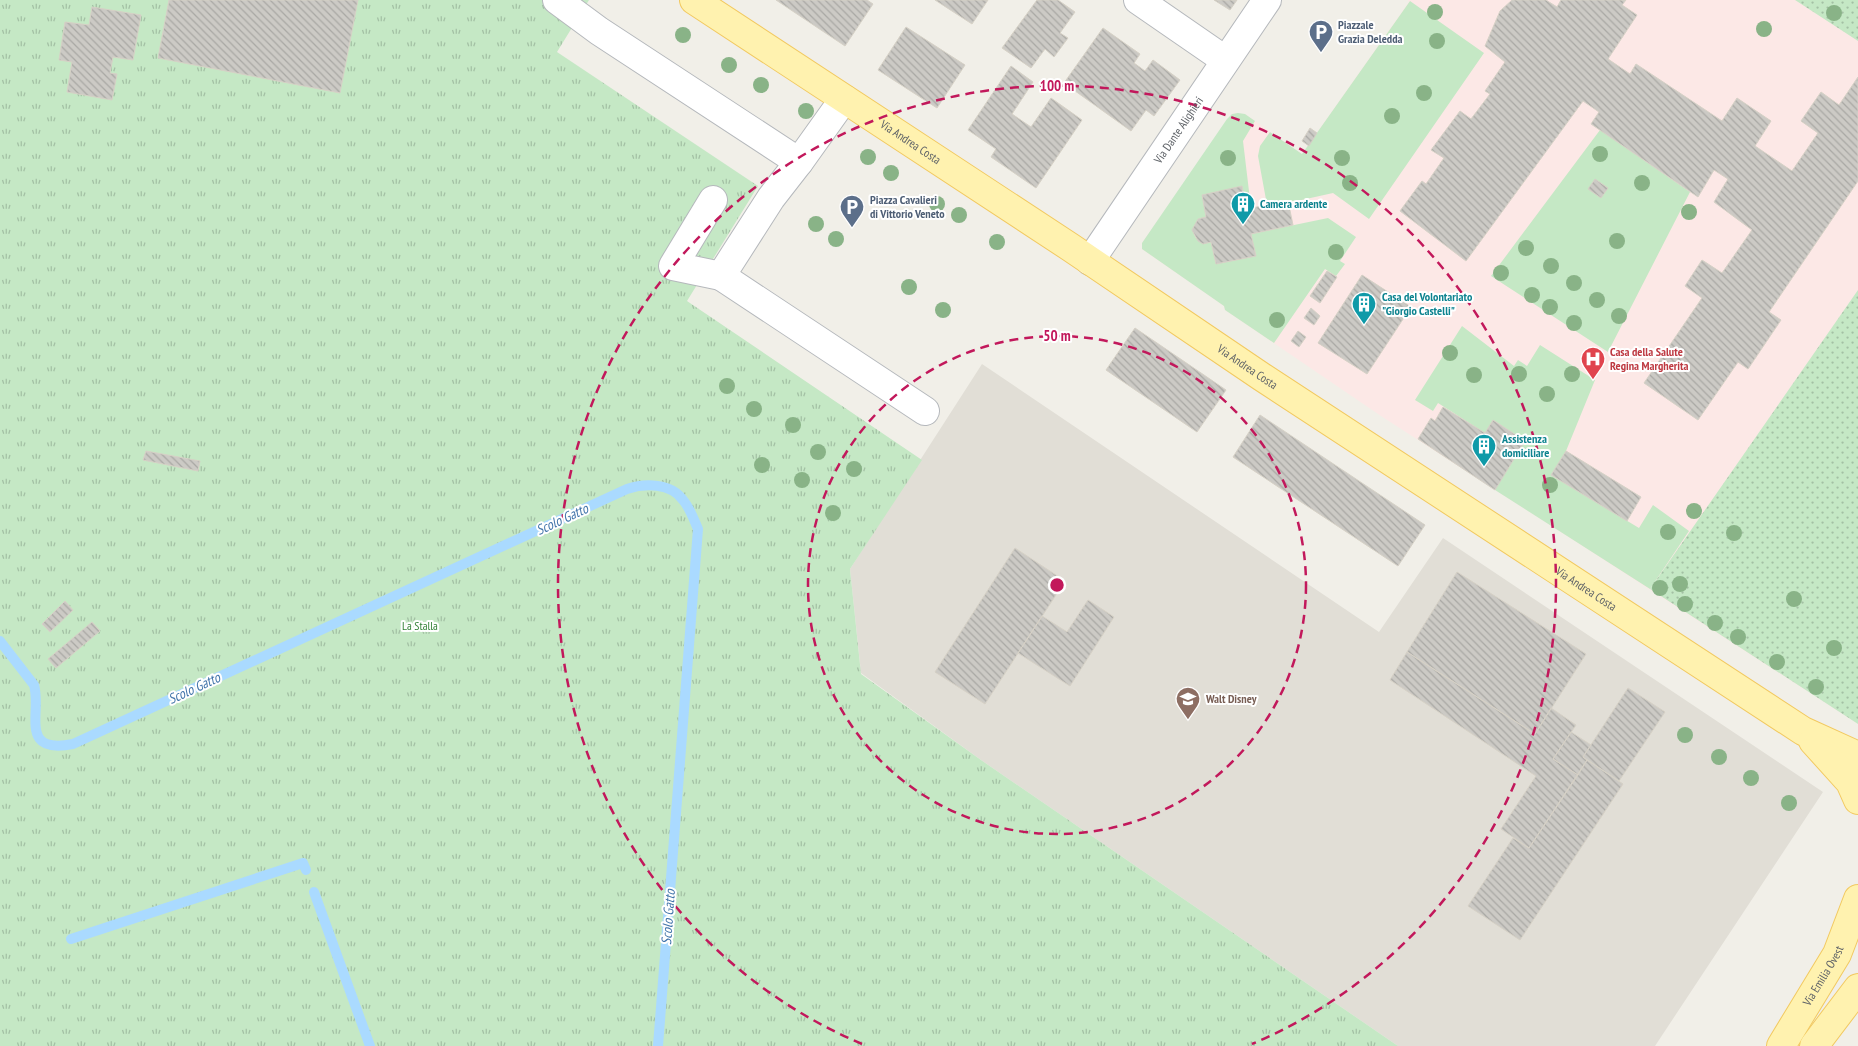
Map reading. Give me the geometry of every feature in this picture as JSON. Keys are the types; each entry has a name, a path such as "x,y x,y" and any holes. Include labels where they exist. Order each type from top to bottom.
{"main road":[{"name":"Via Andrea Costa","path":"694,0 1090,261 1262,377 1803,731 1858,756"},
{"name":"Via Andrea Costa","path":"1803,731 1850,782 1858,800"},
{"name":"Via Emilia Ovest","path":"1781,1046 1837,954 1858,900"},
{"path":"1814,1046 1858,988"}],"street":[{"path":"558,0 599,31 799,162"},
{"path":"1138,0 1225,60"},
{"name":"Via Dante Alighieri","path":"1090,261 1267,0"},
{"path":"721,276 771,198 844,99"},
{"path":"714,200 673,266 721,276 925,411"}],"shaded area":[{"name":"Casa della Salute Regina Margherita","path":"1408,0 1858,0 1858,724 1381,416 1225,310 1224,306 1142,249 1142,243 1232,114 1245,114 1302,154 1409,2"},
{"name":"Walt Disney","path":"982,364 1379,632 1443,538 1823,792 1655,1046 1398,1046 981,760 861,673 850,569"}],"green space":[{"name":"La Stalla","path":"0,0 589,0 557,52 758,186 687,301 922,460 850,569 861,674 981,760 1398,1046 0,1046"},
{"path":"1795,0 1858,0 1858,41"},
{"path":"1410,1 1484,53 1369,219 1333,193 1288,203 1288,201 1267,205 1258,156 1260,146 1270,132 1302,154"},
{"path":"1232,114 1245,114 1255,121 1243,141 1251,208 1246,209 1242,187 1202,195 1206,217 1198,219 1193,230 1195,237 1199,241 1204,243 1211,242 1216,264 1256,256 1251,234 1328,218 1356,237 1340,261 1345,264 1336,276 1325,269 1274,343 1225,310 1224,306 1142,249 1142,243 1227,119"},
{"path":"1600,130 1690,192 1608,352 1491,276"},
{"path":"1858,290 1858,724 1650,589"},
{"path":"1462,326 1514,366 1518,360 1527,366 1540,345 1595,380 1566,451 1551,475 1639,528 1653,505 1689,531 1650,589 1495,490 1524,440 1493,420 1485,433 1438,403 1433,411 1415,400"}],"building":[{"path":"169,0 358,0 340,93 158,58"},
{"path":"776,0 867,0 873,4 845,46"},
{"path":"935,0 988,0 972,24"},
{"path":"1037,0 1058,0 1075,12 1060,33 1068,38 1054,57 1045,49 1031,68 1002,48"},
{"path":"1214,0 1237,0 1230,10"},
{"path":"1512,0 1546,0 1557,7 1561,0 1626,0 1622,5 1637,15 1608,59 1630,74 1636,64 1722,121 1737,98 1771,121 1755,146 1792,171 1818,133 1801,121 1821,92 1839,105 1858,77 1858,181 1769,312 1781,320 1748,369 1738,362 1698,420 1644,383 1702,298 1685,286 1702,260 1722,273 1752,230 1714,202 1728,179 1714,170 1698,197 1591,124 1599,112 1583,101 1466,261 1400,211 1422,181 1426,184 1444,158 1431,150 1460,111 1471,119 1490,94 1485,91 1505,62 1485,46 1500,11"},
{"path":"92,7 141,15 133,60 113,57 110,73 117,74 112,100 67,92 72,62 59,60 65,22 89,25"},
{"path":"906,27 965,65 937,108 878,70"},
{"path":"1103,28 1140,54 1134,63 1145,71 1153,60 1180,80 1154,116 1146,110 1131,131 1064,83"},
{"path":"1011,66 1033,82 1012,114 1031,127 1051,98 1082,120 1036,188 991,157 996,149 968,130"},
{"path":"1310,128 1317,133 1309,146 1302,141"},
{"path":"1595,179 1608,188 1601,198 1588,189"},
{"name":"Camera ardente","path":"1242,186 1246,209 1288,201 1293,225 1251,234 1256,256 1216,264 1211,242 1203,244 1198,241 1192,230 1198,219 1206,217 1202,195"},
{"path":"1327,271 1337,277 1320,303 1310,296"},
{"name":"Casa del Volontariato \"Giorgio Castelli\"","path":"1362,275 1411,307 1367,374 1318,343"},
{"path":"1311,308 1320,316 1314,325 1304,318"},
{"path":"1135,328 1226,390 1197,432 1106,370"},
{"path":"1298,331 1306,337 1299,347 1291,341"},
{"name":"Assistenza domiciliare","path":"1443,407 1485,433 1493,420 1525,441 1495,490 1418,439 1431,418 1435,421"},
{"path":"1260,415 1425,525 1398,566 1233,457"},
{"path":"146,451 200,461 198,471 143,460"},
{"path":"1566,451 1641,497 1627,521 1551,475"},
{"path":"1015,548 1065,581 985,704 935,672"},
{"path":"1457,572 1586,654 1535,734 1407,652"},
{"path":"1088,600 1114,617 1070,686 1018,653 1042,616 1067,632"},
{"path":"65,601 73,610 50,632 42,624"},
{"path":"92,622 100,631 56,668 48,659"},
{"path":"1407,652 1535,734 1551,708 1576,725 1553,759 1578,775 1529,848 1501,829 1536,776 1390,680"},
{"path":"1628,688 1665,712 1619,781 1583,757"},
{"path":"1571,732 1591,745 1583,757 1587,760 1578,775 1553,759"},
{"path":"1587,760 1623,784 1520,940 1468,906 1513,838 1529,848"}],"waterway":[{"name":"Scolo Gatto","path":"0,641 34,685 36,729 39,737 45,743 56,746 73,744 627,489 649,485 672,490 685,503 698,529 658,1046"},
{"path":"71,939 303,863 306,870"},
{"path":"314,892 370,1046"}],"place":[{"name":"Piazzale Grazia Deledda","path":"1321,53"},
{"name":"Camera ardente","path":"1243,225"},
{"name":"Piazza Cavalieri di Vittorio Veneto","path":"852,228"},
{"name":"Casa del Volontariato \"Giorgio Castelli\"","path":"1364,325"},
{"name":"Casa della Salute Regina Margherita","path":"1593,380"},
{"name":"Assistenza domiciliare","path":"1484,467"},
{"name":"Walt Disney","path":"1188,720"}]}
